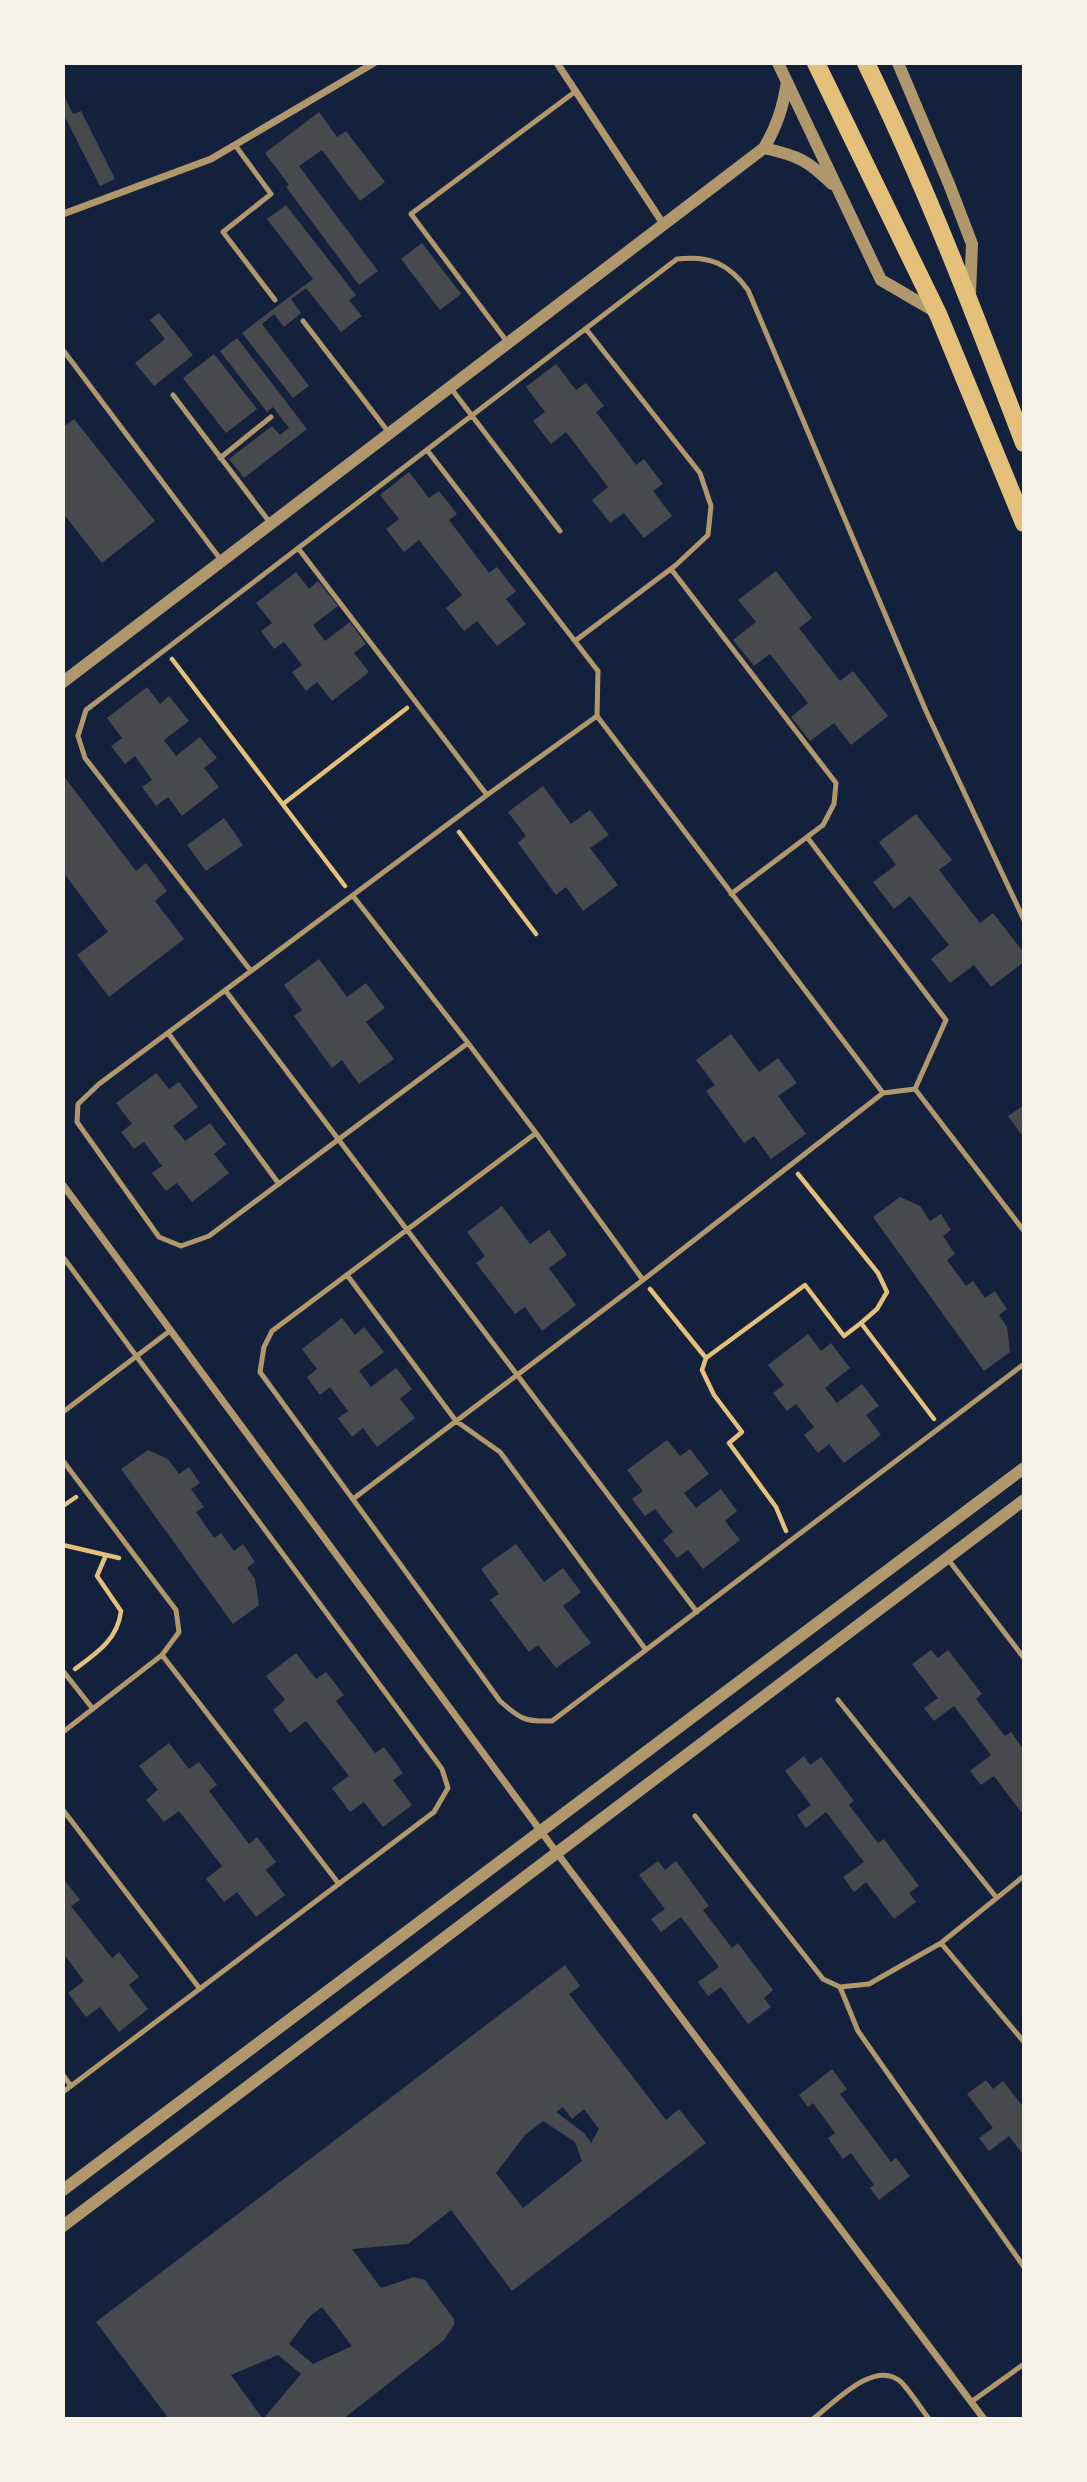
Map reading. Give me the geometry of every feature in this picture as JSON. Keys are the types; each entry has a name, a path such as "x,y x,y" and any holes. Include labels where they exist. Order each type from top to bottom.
{"main road":[{"path":"816,63 938,314 1024,523"},
{"path":"866,63 892,116 970,302 1024,443"}],"street":[{"path":"63,214 211,159 374,63"},
{"path":"557,63 663,225"},
{"path":"778,63 881,280 938,314"},
{"path":"898,63 972,244 970,302"},
{"path":"63,682 764,148 776,127 784,104 787,81"},
{"path":"764,148 796,155 838,190"},
{"path":"63,1185 557,1853 984,2419"},
{"path":"63,2190 1024,1468"},
{"path":"63,2226 1024,1500"}],"lane":[{"path":"508,343 411,214 576,91"},
{"path":"235,145 271,194 223,232 275,300"},
{"path":"251,971 85,758 78,736 86,710 677,259 699,256 735,272 748,290 926,711 1024,920"},
{"path":"303,321 390,433"},
{"path":"575,641 670,569 708,534 711,506 700,473 586,329"},
{"path":"63,350 222,561"},
{"path":"450,387 560,531"},
{"path":"173,395 271,524"},
{"path":"220,458 271,417"},
{"path":"427,450 598,671 597,716 883,1093"},
{"path":"299,548 487,795"},
{"path":"670,569 836,783 834,804 822,825 731,894"},
{"path":"468,1043 209,1236 181,1246 159,1237 77,1122 78,1104 99,1084 597,716"},
{"path":"807,837 946,1020 915,1088"},
{"path":"353,896 536,1133 643,1280"},
{"path":"225,990 696,1612"},
{"path":"168,1033 279,1184"},
{"path":"353,1499 643,1280 883,1093 915,1088"},
{"path":"915,1088 1024,1231"},
{"path":"536,1133 272,1331 264,1347 260,1372 500,1701 517,1717 531,1722 552,1721 1024,1364"},
{"path":"63,1257 442,1769 448,1788 434,1812 63,2092"},
{"path":"347,1275 456,1421 500,1452 646,1650"},
{"path":"63,1412 170,1330"},
{"path":"63,1461 176,1610 179,1632 162,1655 63,1732"},
{"path":"947,1558 1024,1658"},
{"path":"162,1655 339,1884"},
{"path":"65,1673 93,1709"},
{"path":"838,1700 996,1897"},
{"path":"63,1810 200,1989"},
{"path":"695,1816 823,1979 840,1987 869,1984 941,1943 1024,1875"},
{"path":"941,1943 1024,2042"},
{"path":"840,1987 858,2031 1024,2267"},
{"path":"63,2075 71,2086"},
{"path":"971,2402 1024,2364"},
{"path":"813,2419 867,2378 880,2374 900,2381 929,2419"}],"path":[{"path":"165,650 353,896"},
{"path":"283,804 416,701"},
{"path":"452,822 536,934"},
{"path":"781,1548 786,1532 776,1507 729,1443 742,1432 714,1395 702,1370 706,1358 805,1285 844,1336 877,1309 887,1292 878,1273 790,1165"},
{"path":"643,1280 706,1358"},
{"path":"861,1323 940,1427"},
{"path":"63,1545 141,1564"},
{"path":"65,1673 105,1647 119,1625 121,1611 97,1576 106,1555"}],"building":[{"path":"63,94 73,114 81,111 115,179 100,186 66,119 63,121"},
{"path":"319,112 337,137 346,131 385,182 360,201 322,150 299,166 378,271 359,285 286,187 289,185 265,153"},
{"path":"286,205 356,295 349,300 362,316 341,332 306,288 291,299 301,313 284,327 274,314 262,324 309,386 293,398 242,333 313,279 267,219"},
{"path":"422,243 461,294 440,310 401,259"},
{"path":"159,313 193,355 154,386 135,363 165,339 150,320"},
{"path":"237,338 307,429 244,478 229,459 272,426 280,435 289,428 273,407 267,412 220,351"},
{"path":"214,354 257,409 226,433 183,378"},
{"path":"556,364 576,390 586,383 604,406 596,412 636,465 644,459 663,484 653,491 672,516 644,538 624,513 610,523 592,500 608,487 566,432 551,444 533,421 545,412 526,387"},
{"path":"74,419 155,521 102,563 63,513 63,427"},
{"path":"409,472 429,498 439,491 457,514 449,520 489,573 497,567 516,591 506,599 526,624 497,646 477,621 464,631 446,608 462,595 419,540 404,552 386,529 399,519 380,495"},
{"path":"776,571 812,618 799,628 840,681 853,671 888,716 851,745 834,723 810,741 791,717 808,703 770,654 754,666 733,640 756,622 738,600"},
{"path":"296,572 309,589 318,581 338,606 313,625 325,641 350,622 366,644 354,653 369,672 332,701 317,682 306,691 292,672 302,665 284,642 274,649 261,631 272,623 256,603"},
{"path":"147,687 160,704 169,696 189,721 164,740 176,756 200,737 217,758 204,768 219,787 182,816 168,797 156,806 142,787 152,780 135,756 125,764 111,746 122,738 107,718"},
{"path":"63,775 136,871 146,863 167,891 155,901 184,939 109,997 77,955 108,932 63,872"},
{"path":"543,786 571,824 590,810 609,835 590,848 618,885 583,911 566,887 556,895 518,843 526,836 508,812"},
{"path":"916,814 952,860 939,870 980,923 993,913 1024,953 1024,962 991,987 974,965 950,983 931,959 949,945 910,896 894,909 873,882 896,865 879,842"},
{"path":"224,818 243,845 206,871 187,845"},
{"path":"319,959 347,997 366,983 385,1008 366,1022 394,1059 359,1084 342,1060 332,1068 294,1016 302,1010 284,985"},
{"path":"731,1034 759,1072 778,1058 797,1083 778,1096 806,1134 771,1159 754,1136 744,1143 706,1091 715,1085 696,1060"},
{"path":"156,1073 169,1089 179,1082 198,1107 173,1126 185,1141 210,1123 226,1144 214,1154 229,1173 192,1202 177,1183 166,1191 152,1173 162,1166 144,1142 134,1149 121,1132 132,1124 116,1103"},
{"path":"1024,1105 1024,1138 1008,1116"},
{"path":"900,1197 920,1206 930,1221 941,1214 951,1230 943,1236 955,1254 947,1260 966,1286 973,1281 985,1298 995,1291 1007,1309 999,1315 1007,1327 1010,1352 984,1371 873,1217"},
{"path":"502,1206 530,1244 549,1230 567,1255 549,1268 576,1305 542,1331 525,1307 515,1314 476,1263 485,1256 467,1232"},
{"path":"342,1318 355,1335 364,1327 384,1352 359,1371 371,1387 396,1368 412,1389 400,1399 415,1418 377,1447 363,1428 352,1437 338,1418 348,1411 330,1387 320,1395 307,1377 317,1369 302,1349"},
{"path":"808,1334 821,1351 831,1343 850,1368 825,1388 837,1403 862,1384 879,1406 866,1415 881,1435 844,1463 829,1444 818,1453 804,1435 814,1427 796,1404 787,1411 773,1393 784,1385 768,1365"},
{"path":"667,1440 680,1456 690,1449 709,1474 684,1493 696,1508 721,1489 737,1511 725,1521 740,1540 703,1569 688,1550 677,1558 663,1540 673,1532 655,1509 645,1516 632,1499 643,1491 627,1470"},
{"path":"148,1450 168,1459 179,1474 189,1467 200,1483 191,1489 204,1507 196,1512 214,1538 221,1533 234,1551 243,1544 255,1562 247,1568 255,1579 259,1605 233,1624 121,1469"},
{"path":"516,1544 544,1582 563,1568 581,1592 563,1606 591,1643 556,1668 538,1645 529,1652 490,1600 499,1594 481,1569"},
{"path":"931,1650 938,1658 948,1650 982,1694 976,1699 1005,1736 1011,1732 1024,1750 1024,1810 1021,1812 994,1776 981,1785 970,1771 991,1755 954,1706 934,1721 924,1708 938,1698 912,1664"},
{"path":"296,1653 316,1679 326,1672 344,1695 336,1701 375,1753 384,1747 403,1773 393,1780 412,1805 383,1827 364,1802 350,1812 332,1788 349,1776 306,1721 290,1733 273,1710 285,1700 266,1676"},
{"path":"169,1743 189,1769 199,1762 217,1785 209,1791 249,1844 257,1837 276,1862 266,1870 285,1895 256,1917 237,1892 224,1902 206,1879 222,1866 179,1811 164,1822 146,1800 158,1790 139,1766"},
{"path":"804,1756 810,1765 821,1757 854,1801 849,1805 878,1843 884,1839 919,1886 909,1893 916,1902 894,1919 866,1882 854,1892 843,1877 864,1862 826,1812 806,1828 797,1815 811,1805 785,1771"},
{"path":"658,1861 665,1870 676,1861 709,1906 703,1910 732,1948 738,1943 773,1990 764,1998 771,2007 748,2024 721,1987 708,1996 698,1982 719,1967 681,1917 661,1932 651,1919 665,1909 639,1875"},
{"path":"63,1878 80,1900 71,1906 112,1958 119,1952 139,1977 129,1985 148,2009 119,2032 100,2007 86,2017 68,1993 84,1981 63,1953"},
{"path":"565,1965 580,1986 569,1994 666,2120 679,2109 706,2143 512,2291 451,2210 408,2244 352,2249 381,2288 414,2277 425,2280 454,2319 454,2325 444,2340 343,2419 263,2419 169,2419 96,2322","holes":["563,2107 572,2119 584,2109 599,2129 591,2143 584,2133 556,2112","543,2121 575,2142 582,2161 523,2208 496,2173 525,2135","322,2307 352,2346 313,2364 289,2344 310,2316","278,2355 301,2374 263,2419 231,2375"]},
{"path":"832,2069 847,2089 840,2094 891,2162 896,2158 910,2176 879,2200 870,2188 874,2185 851,2153 843,2159 828,2138 835,2133 813,2103 808,2107 799,2095"},
{"path":"986,2080 993,2089 1003,2081 1024,2108 1024,2156 1009,2136 989,2151 979,2138 993,2128 967,2094"}]}
